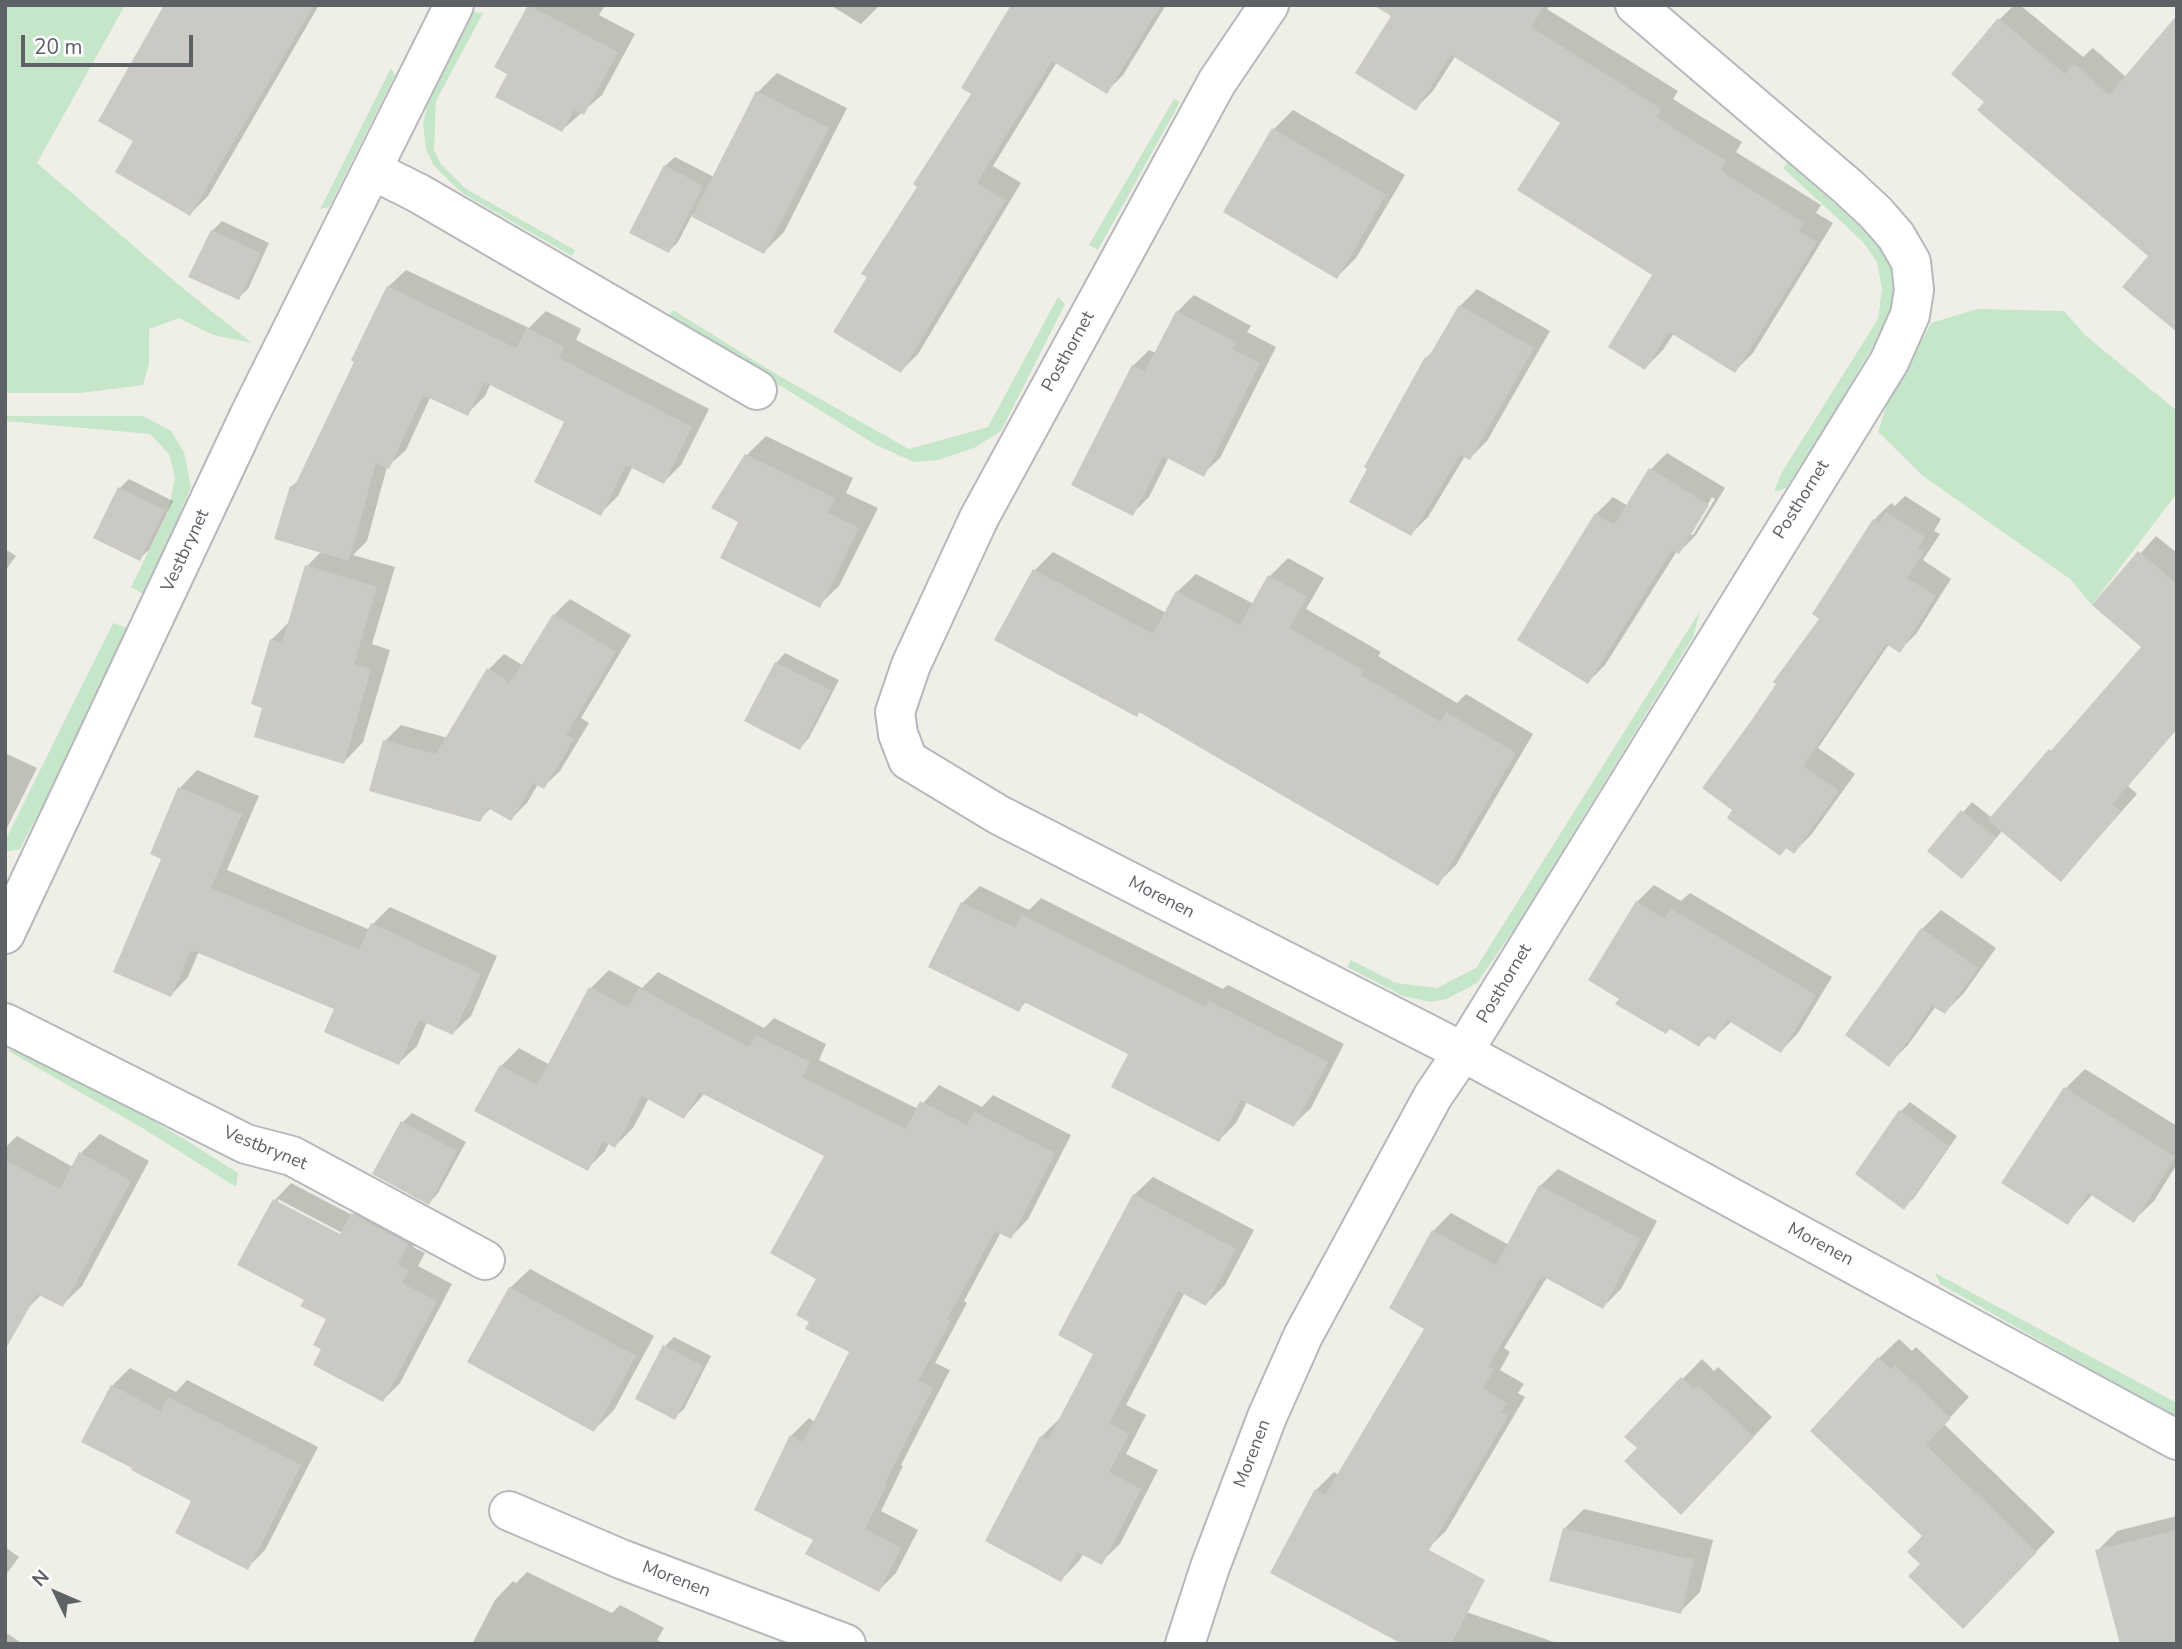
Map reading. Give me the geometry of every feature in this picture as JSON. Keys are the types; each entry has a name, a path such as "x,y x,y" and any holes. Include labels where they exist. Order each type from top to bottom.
{"street":[{"name":"Vestbrynet","path":"5,934 250,414 454,5"},
{"name":"Posthornet","path":"895,712 911,665 979,518 1217,82 1269,5"},
{"name":"Posthornet","path":"1463,1052 1889,362 1910,315 1914,290 1911,262 1896,236 1883,221 1847,186 1635,5"},
{"path":"372,170 418,193 757,390"},
{"name":"Morenen","path":"895,712 898,734 908,760 999,815 1463,1052 2177,1440"},
{"name":"Vestbrynet","path":"5,1023 246,1144 292,1156 485,1261"},
{"name":"Morenen","path":"1185,1644 1210,1567 1267,1417 1303,1336 1433,1096 1463,1052"},
{"name":"Morenen","path":"509,1511 633,1564 846,1644"}],"green space":[{"path":"5,5 125,5 37,163 186,291 252,343 213,335 179,318 149,329 149,363 143,385 81,393 5,393"},
{"path":"473,12 483,13 436,101 434,150 441,164 466,189 575,250 572,256 462,193 434,166 426,149 423,123 428,101"},
{"path":"391,68 395,75 329,207 320,209"},
{"path":"1174,99 1180,102 1098,250 1089,245"},
{"path":"1788,162 1883,250 1892,270 1895,289 1891,312 1880,335 1786,488 1774,492 1782,472 1878,319 1882,289 1877,262 1863,242 1783,168"},
{"path":"1058,297 1065,304 1001,431 974,448 938,460 914,462 876,445 668,316 673,310 781,377 909,449 988,427"},
{"path":"1977,309 2064,311 2085,335 2177,411 2177,493 2092,605 2070,579 1923,476 1878,432 1887,404 1931,323"},
{"path":"5,416 143,416 171,431 184,452 191,487 145,595 131,587 168,512 175,477 169,454 150,434 5,421"},
{"path":"1700,611 1693,637 1519,922 1477,983 1447,999 1430,1002 1403,996 1347,967 1351,960 1396,983 1437,988 1476,968"},
{"path":"113,623 130,629 101,693 20,849 5,852 5,841"},
{"path":"5,1049 45,1057 184,1139 238,1173 236,1187 144,1129"},
{"path":"1935,1273 2177,1403 2177,1418 1940,1284"}],"building":[{"path":"164,5 314,5 190,216 115,172 133,141 98,121"},
{"path":"528,5 618,52 584,115 574,110 562,132 495,97 507,74 494,67"},
{"path":"1011,5 1161,5 1107,94 1052,61 977,183 1005,201 901,373 833,332 867,277 861,274 917,187 913,184 971,94 961,88"},
{"path":"1373,5 1545,5 1531,27 1661,109 1656,117 1726,161 1720,170 1804,223 1799,231 1817,242 1735,373 1669,332 1645,370 1608,347 1652,275 1517,190 1560,123 1451,55 1416,111 1355,73 1391,16"},
{"path":"2177,15 2177,332 2122,287 2148,256 1977,110 1984,102 1951,74 1998,18 2065,74 2074,64 2109,95"},
{"path":"756,91 829,128 764,254 692,217"},
{"path":"1272,128 1386,195 1337,279 1223,212"},
{"path":"664,165 703,186 669,253 629,233"},
{"path":"211,230 261,253 239,300 188,277"},
{"path":"387,286 516,348 527,328 565,347 559,358 692,427 664,484 626,465 601,516 534,482 564,422 484,382 468,416 423,395 389,469 376,463 349,561 274,539 290,486 294,487"},
{"path":"1459,305 1534,348 1470,460 1460,455 1411,536 1349,502 1367,469 1364,467 1425,357 1428,358"},
{"path":"1176,311 1236,342 1232,349 1260,363 1204,477 1163,456 1133,516 1071,485 1132,365 1145,371"},
{"path":"745,454 835,498 828,513 859,528 820,608 720,558 738,522 711,508"},
{"path":"1649,468 1709,505 1679,554 1672,550 1588,684 1517,640 1595,513 1614,525"},
{"path":"118,487 165,510 140,561 93,538"},
{"path":"1886,512 1925,537 1918,548 1924,552 1907,578 1936,596 1900,653 1886,644 1803,766 1839,791 1794,854 1786,848 1780,856 1727,818 1732,810 1702,788 1751,721 1776,684 1773,682 1819,619 1812,614 1873,519 1879,522"},
{"path":"2138,551 2177,584 2177,729 2112,804 2121,811 2061,882 1988,820 2141,647 2092,605"},
{"path":"305,565 377,587 354,664 371,669 344,764 254,737 262,708 251,704 270,639 282,643"},
{"path":"1033,569 1153,634 1176,591 1240,625 1268,575 1307,597 1289,628 1364,671 1361,675 1440,722 1446,712 1516,753 1438,886 1139,712 1137,717 994,640"},
{"path":"553,614 616,652 566,735 574,739 544,789 533,783 511,821 488,808 480,822 369,791 383,740 436,754 487,668 509,682 513,679"},
{"path":"775,662 831,690 800,750 744,721"},
{"path":"178,787 242,814 211,888 359,950 371,923 481,974 453,1035 419,1020 399,1065 324,1032 334,1009 191,950 171,997 113,972 161,859 150,854"},
{"path":"1961,810 1996,838 1962,879 1927,851"},
{"path":"1636,901 1665,919 1671,909 1816,995 1781,1053 1727,1020 1715,1040 1706,1035 1699,1047 1670,1029 1666,1034 1615,1004 1619,999 1588,980"},
{"path":"961,902 1015,928 1022,915 1206,1007 1209,1001 1328,1062 1294,1127 1241,1100 1219,1142 1111,1087 1128,1054 1024,1002 1019,1012 928,967"},
{"path":"1921,928 1978,968 1945,1014 1932,1006 1889,1067 1845,1035"},
{"path":"589,987 628,1008 639,988 749,1047 755,1035 810,1062 802,1077 906,1129 920,1101 967,1125 974,1112 1055,1153 1011,1239 995,1231 947,1319 951,1321 918,1381 933,1388 865,1529 901,1548 879,1592 805,1554 813,1540 754,1510 790,1435 803,1442 849,1352 805,1329 809,1322 796,1315 816,1279 770,1253 824,1156 699,1092 684,1119 642,1096 615,1148 603,1141 588,1171 474,1111 500,1065 537,1085"},
{"path":"2064,1087 2175,1157 2134,1223 2088,1193 2068,1225 2001,1183"},
{"path":"1899,1110 1949,1146 1904,1210 1855,1174"},
{"path":"401,1121 457,1151 429,1205 372,1174"},
{"path":"79,1152 131,1181 63,1307 37,1294 5,1350 5,1160 60,1189"},
{"path":"1539,1185 1640,1239 1603,1309 1542,1276 1488,1366 1494,1370 1483,1388 1507,1403 1501,1412 1508,1416 1429,1550 1485,1580 1451,1644 1402,1644 1270,1573 1315,1489 1325,1495 1424,1329 1389,1308 1432,1230 1496,1265"},
{"path":"1133,1194 1236,1249 1206,1306 1178,1291 1109,1423 1129,1434 1109,1472 1141,1489 1102,1565 1077,1552 1061,1582 985,1541 1040,1436 1048,1440 1093,1354 1058,1335"},
{"path":"273,1199 340,1234 351,1213 408,1244 398,1264 409,1270 402,1283 437,1301 383,1402 313,1365 321,1349 313,1345 326,1319 300,1306 304,1300 237,1265"},
{"path":"509,1287 636,1356 594,1432 467,1362"},
{"path":"663,1345 703,1366 675,1420 635,1399"},
{"path":"1878,1357 1891,1369 1895,1365 1951,1418 1926,1445 2037,1552 1963,1629 1908,1576 1920,1564 1907,1552 1922,1536 1810,1431"},
{"path":"1681,1377 1694,1389 1698,1385 1754,1437 1681,1515 1624,1461 1637,1448 1624,1437"},
{"path":"111,1385 161,1411 168,1397 301,1465 248,1570 175,1533 191,1501 81,1442"},
{"path":"1563,1528 1694,1560 1681,1614 1549,1581"},
{"path":"2177,1530 2177,1644 2120,1644 2095,1550"}]}
